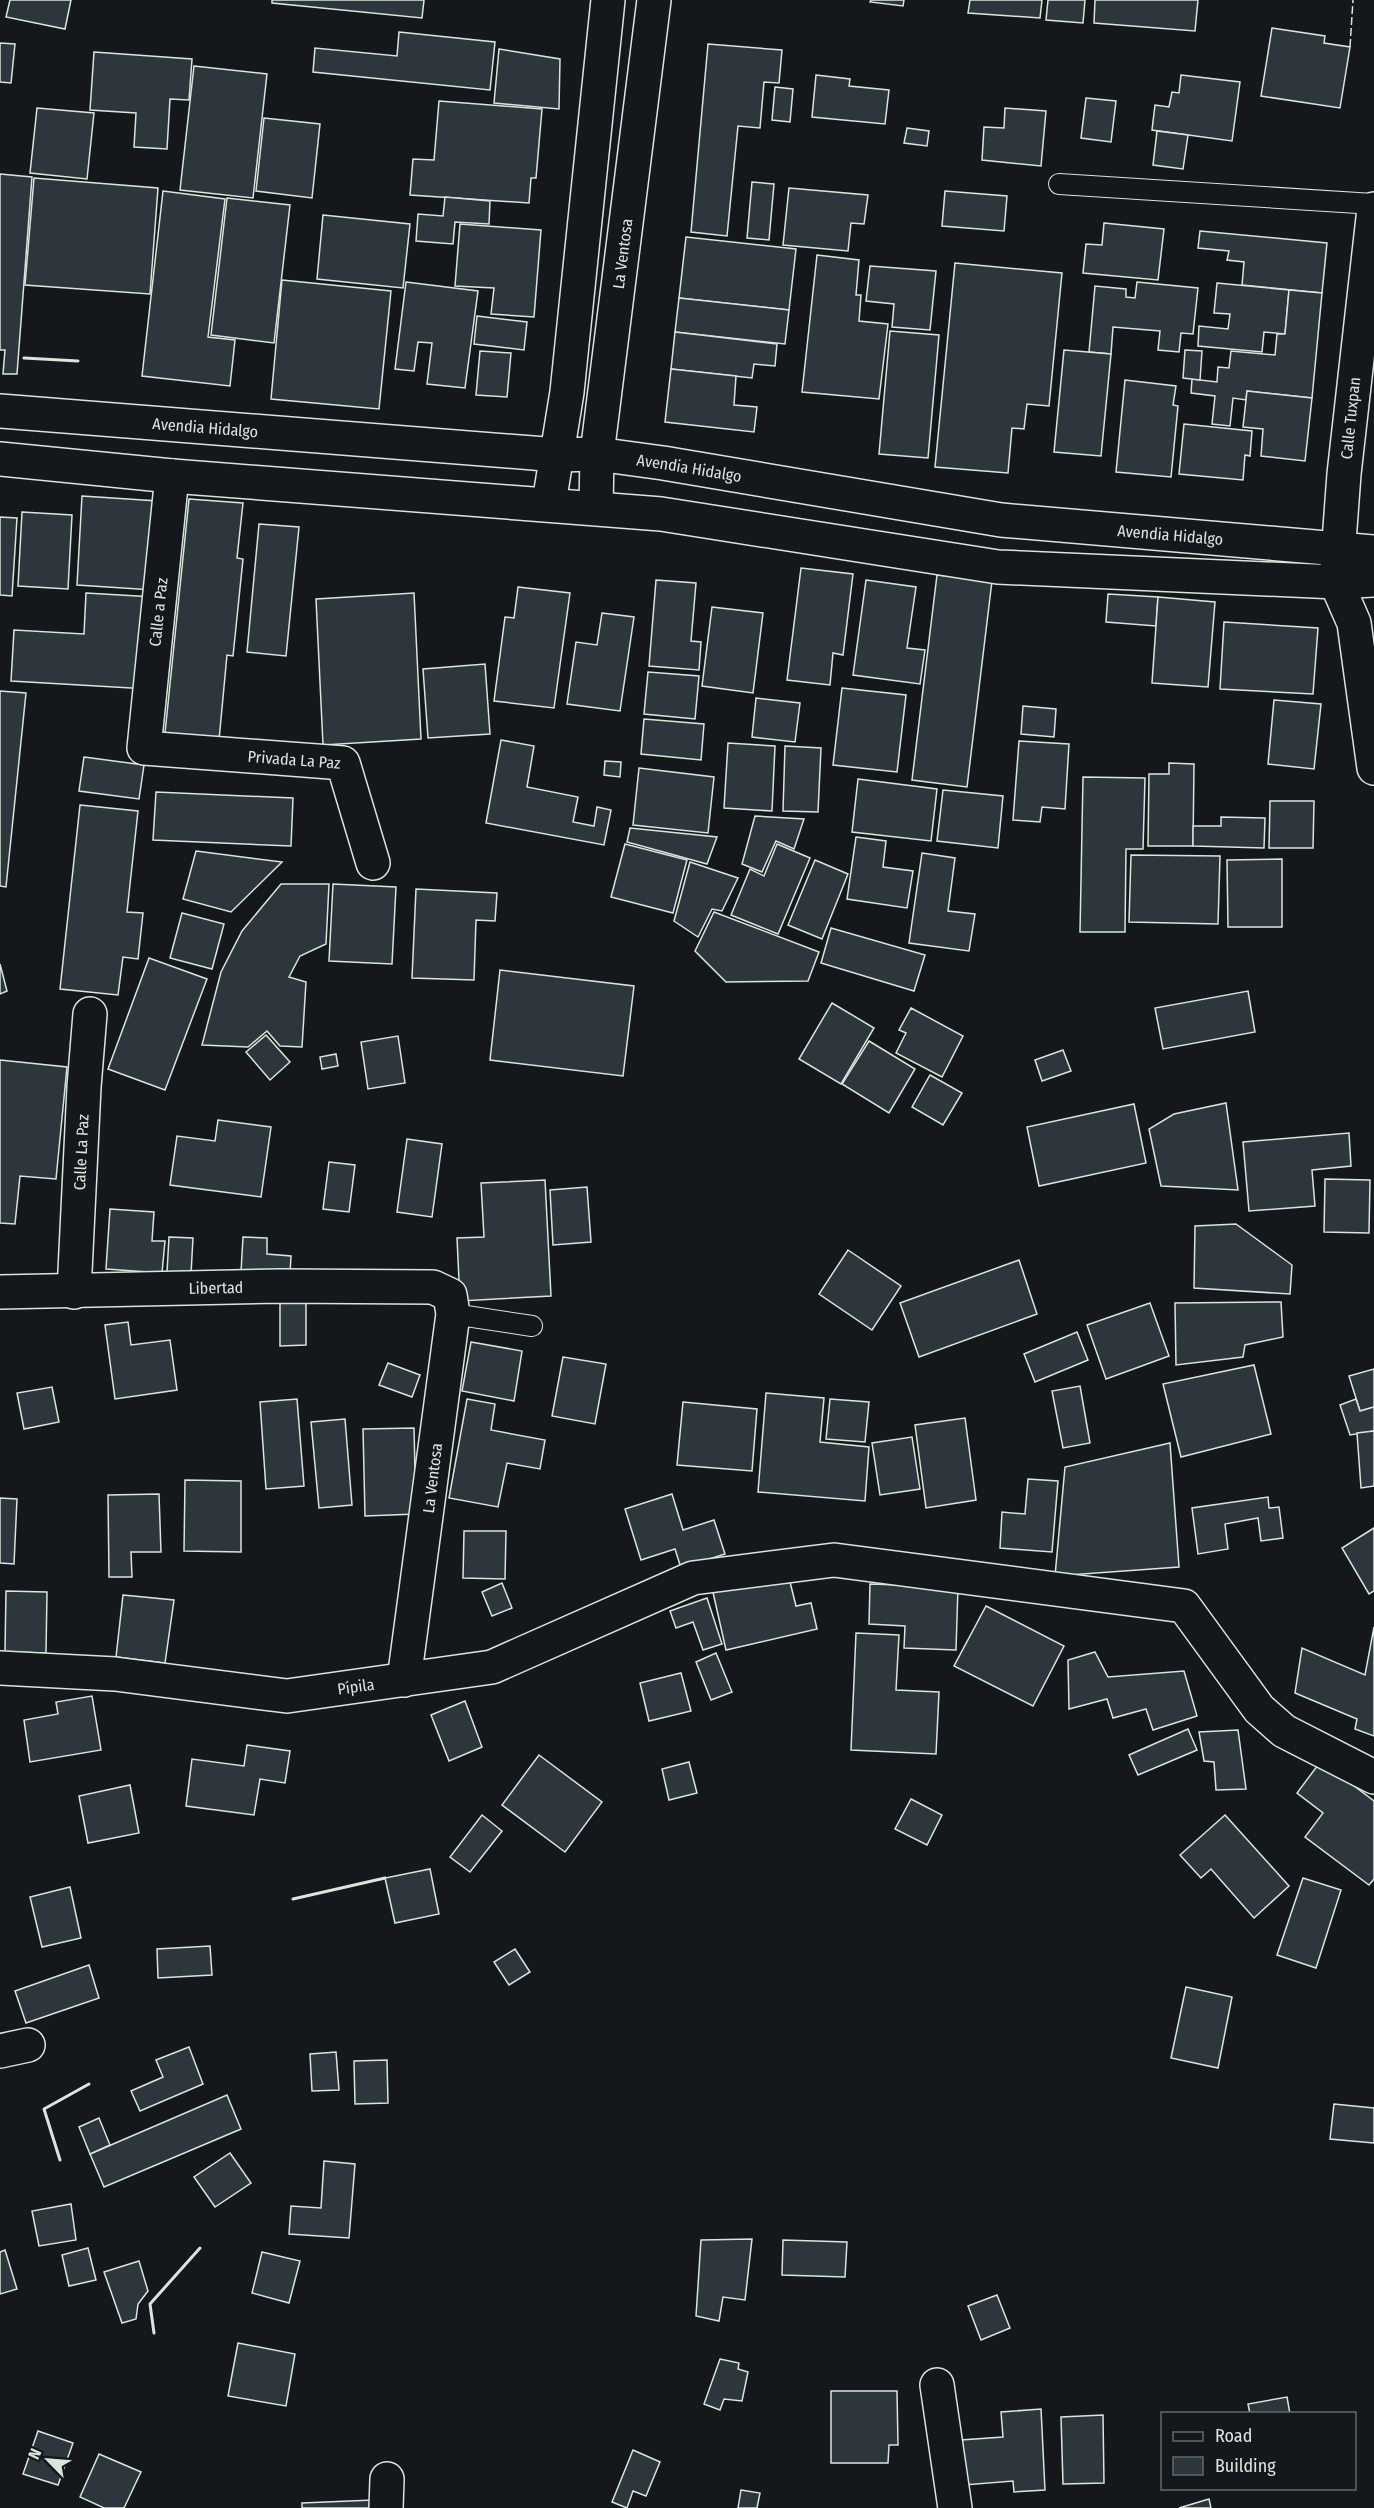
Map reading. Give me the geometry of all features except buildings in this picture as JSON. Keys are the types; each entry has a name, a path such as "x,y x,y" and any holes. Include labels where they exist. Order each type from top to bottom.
{"street":[{"path":"549,503 567,392 608,0"},
{"name":"La Ventosa","path":"596,508 597,454 654,0"},
{"name":"Calle Tuxpan","path":"1374,209 1344,474 1336,582 1354,624 1374,768"},
{"name":"Avendia Hidalgo","path":"0,411 558,454 597,454 1001,520 1374,552"},
{"path":"0,459 172,476 549,503 661,514 998,567 1336,582 1374,580"},
{"name":"Calle a Paz","path":"144,748 172,476"},
{"path":"1354,624 1374,588"},
{"name":"Privada La Paz","path":"144,748 343,764 373,862"},
{"name":"Calle La Paz","path":"74,1292 90,1014"},
{"name":"Libertad","path":"0,1292 280,1286 433,1287 450,1295 453,1314"},
{"name":"La Ventosa","path":"404,1680 453,1314"},
{"name":"Pípila","path":"0,1668 115,1674 287,1696 492,1667 558,1640 693,1578 834,1560 1184,1606 1260,1709 1284,1731 1366,1764"},
{"path":"937,2385 955,2508"}],"lane":[{"path":"1059,184 1374,204"},
{"path":"453,1314 532,1326"}],"fence":[{"path":"1350,47 1353,0"}],"wall":[{"path":"24,358 78,361"},
{"path":"293,1899 385,1878"},
{"path":"60,2160 44,2109 89,2084"},
{"path":"154,2333 150,2304 200,2248"}]}
